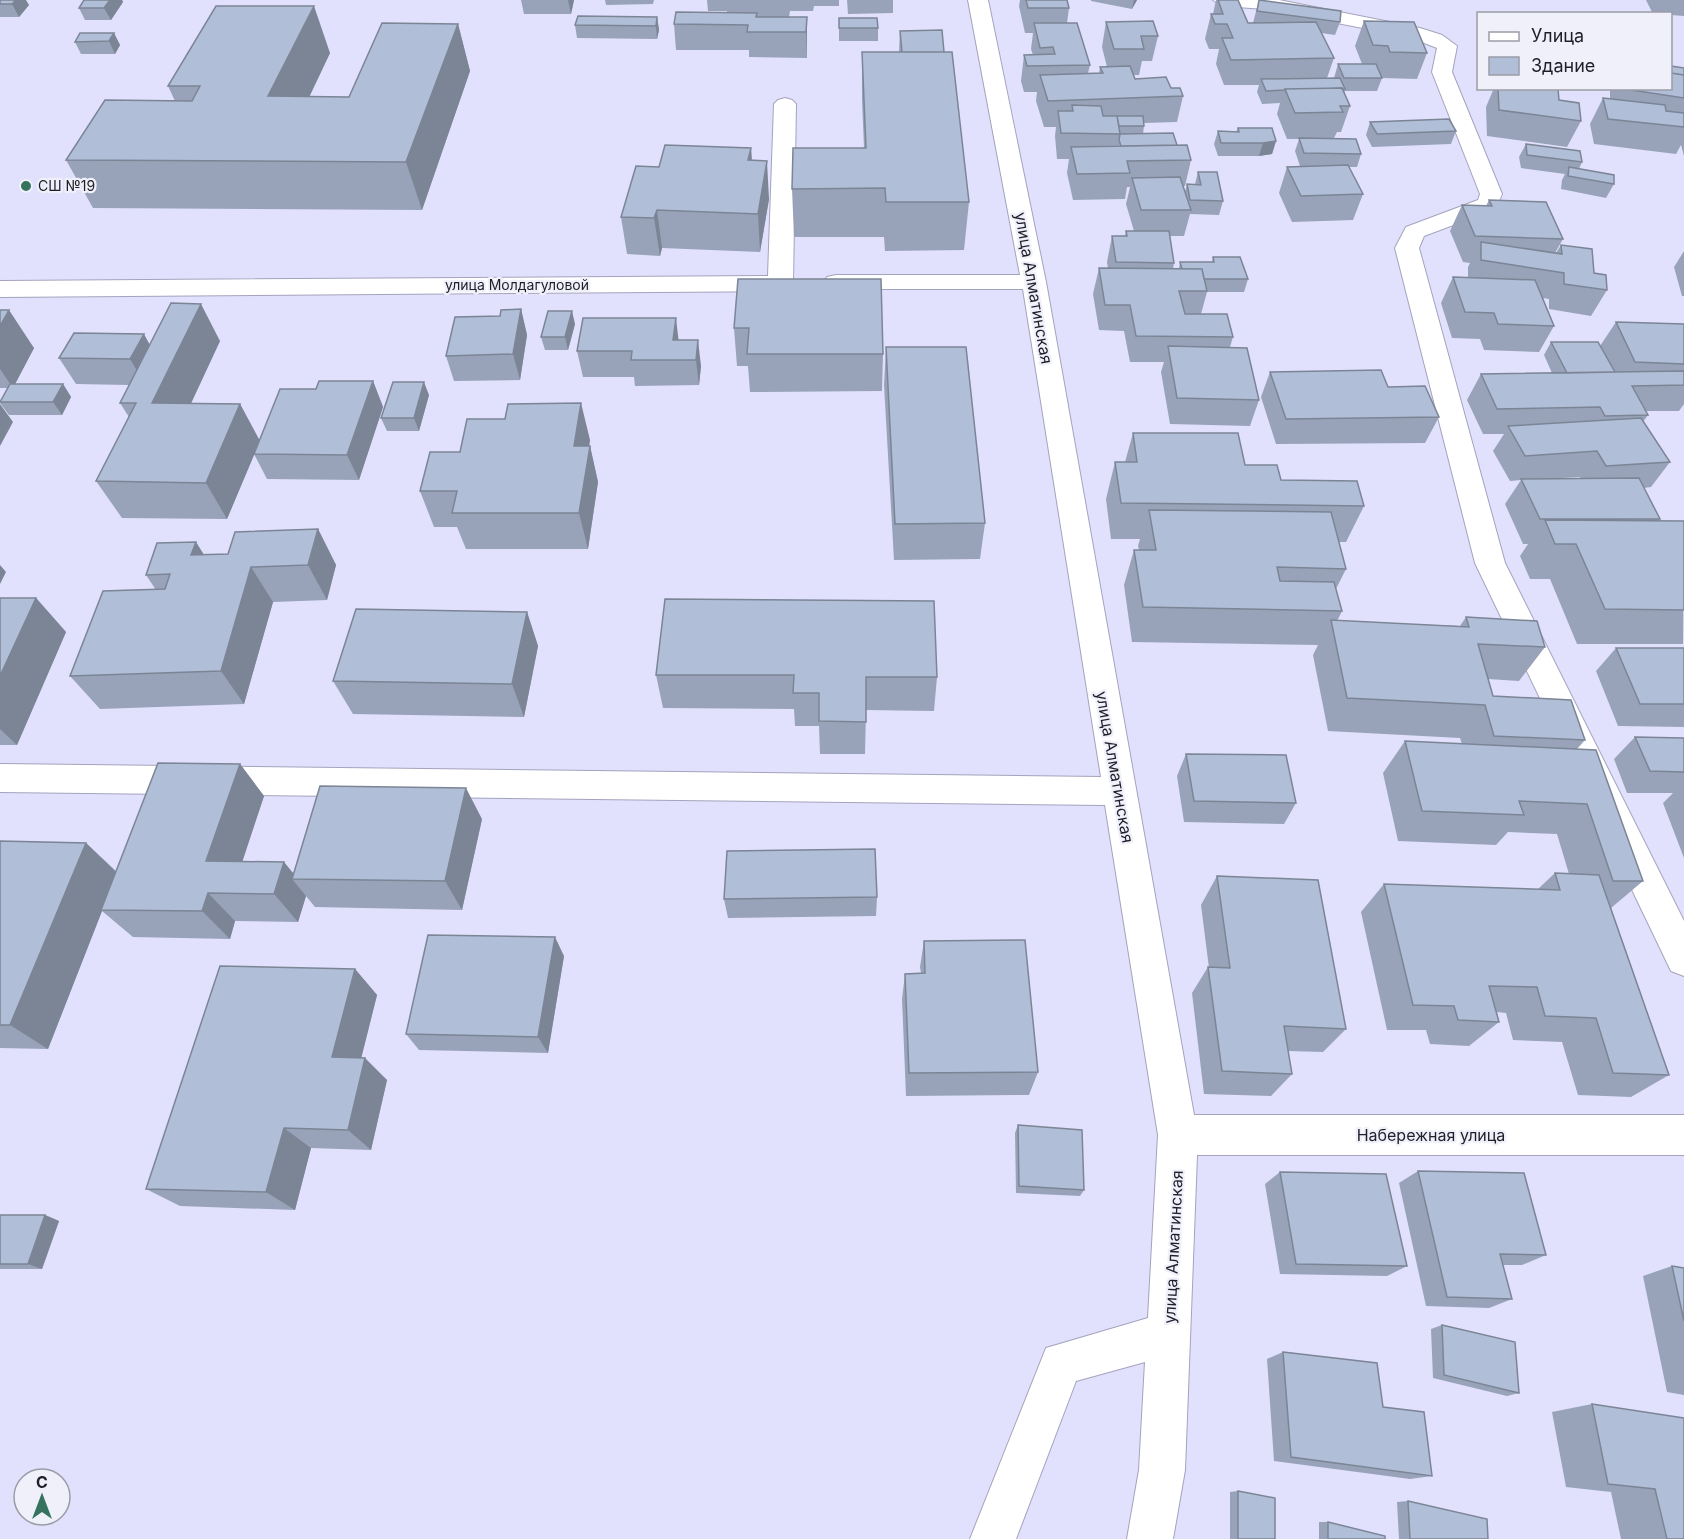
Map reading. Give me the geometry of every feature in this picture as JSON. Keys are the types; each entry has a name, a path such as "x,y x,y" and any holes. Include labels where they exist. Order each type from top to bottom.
{"street":[{"name":"улица Алматинская","path":"978,0 1034,282 1178,1135 1162,1470 1150,1539"},
{"path":"1223,0 1265,3 1413,32 1435,39 1447,46 1442,72 1491,194 1488,204 1414,232 1407,248 1490,564 1684,959"},
{"path":"785,104 799,283"},
{"name":"улица Молдагуловой","path":"0,290 1034,282"},
{"path":"0,778 1119,791"},
{"name":"Набережная улица","path":"1178,1135 1684,1135"},
{"path":"993,1539 1061,1362 1169,1334"}],"building":[{"path":"0,0 16,0 12,4 0,4"},
{"path":"84,0 110,0 104,8 79,8"},
{"path":"1026,0 1067,0 1069,8 1028,8"},
{"path":"1218,0 1238,0 1248,23 1316,22 1334,58 1231,60 1222,38 1233,38 1227,24 1215,24 1211,14 1223,14"},
{"path":"1259,0 1341,11 1340,22 1257,11"},
{"path":"216,6 314,6 268,96 349,97 382,23 458,24 406,162 66,160 105,100 192,101 200,86 168,86"},
{"path":"676,12 757,13 756,17 807,17 806,32 747,32 748,25 674,24"},
{"path":"578,16 657,17 656,26 575,25"},
{"path":"839,18 877,18 878,28 839,28"},
{"path":"1153,21 1158,36 1141,36 1144,49 1114,49 1106,22"},
{"path":"1364,21 1414,22 1427,53 1390,52 1388,46 1373,45"},
{"path":"1034,23 1077,23 1090,65 1027,66 1024,55 1055,54 1053,47 1040,48"},
{"path":"942,30 944,52 902,52 900,31"},
{"path":"80,33 114,33 109,41 75,42"},
{"path":"862,52 952,52 969,202 886,202 885,188 792,189 793,148 866,148"},
{"path":"1338,64 1376,64 1382,78 1344,78"},
{"path":"1130,66 1135,79 1166,77 1171,88 1180,88 1183,96 1048,101 1040,75 1103,73 1100,67"},
{"path":"1672,66 1684,68 1684,75 1672,73"},
{"path":"1672,73 1684,75 1684,98 1632,90 1672,90"},
{"path":"1340,78 1345,89 1266,91 1261,79"},
{"path":"1342,88 1350,106 1340,106 1343,112 1295,113 1285,89"},
{"path":"1498,90 1558,90 1559,100 1579,103 1581,121 1499,110"},
{"path":"1603,98 1665,105 1666,111 1684,113 1684,127 1608,119"},
{"path":"1072,105 1101,106 1103,116 1117,116 1120,134 1061,133 1058,111 1073,111"},
{"path":"1117,116 1143,116 1144,126 1119,126"},
{"path":"1449,119 1456,131 1377,134 1370,122"},
{"path":"1238,128 1272,128 1276,141 1221,143 1218,131 1239,132"},
{"path":"1173,133 1177,145 1121,146 1119,140 1120,134"},
{"path":"1299,138 1356,139 1361,154 1304,153"},
{"path":"1526,144 1580,151 1582,162 1527,155"},
{"path":"665,145 751,148 748,160 767,161 758,214 657,210 654,218 621,217 636,166 659,167"},
{"path":"1187,145 1191,160 1127,161 1130,173 1077,174 1071,147"},
{"path":"1348,165 1363,194 1301,196 1287,167"},
{"path":"1569,167 1614,175 1614,184 1568,176"},
{"path":"1198,172 1217,172 1223,201 1190,200 1187,184 1201,185"},
{"path":"1180,177 1191,210 1141,210 1132,178"},
{"path":"1489,200 1546,202 1563,239 1475,236 1462,205 1492,206"},
{"path":"1126,231 1169,231 1174,263 1116,262 1112,236 1127,236"},
{"path":"1481,242 1562,254 1561,245 1592,249 1594,273 1606,275 1607,290 1564,284 1564,273 1481,260"},
{"path":"1213,257 1240,257 1248,279 1204,279 1202,269 1182,269 1180,262 1214,262"},
{"path":"1099,268 1202,269 1207,291 1179,291 1185,314 1227,314 1233,337 1136,336 1130,305 1105,305"},
{"path":"1453,277 1535,280 1554,326 1498,324 1494,313 1465,312"},
{"path":"738,279 881,279 883,354 747,354 749,328 734,328"},
{"path":"171,303 201,304 152,403 240,404 206,483 96,481 136,403 120,403"},
{"path":"521,309 513,354 446,356 455,317 500,316 501,310"},
{"path":"0,310 9,310 0,326"},
{"path":"548,311 572,311 565,337 541,337"},
{"path":"583,318 676,318 673,340 698,340 696,360 631,360 632,351 577,351"},
{"path":"1616,322 1684,324 1684,364 1635,362"},
{"path":"74,333 144,334 130,359 59,358"},
{"path":"1551,342 1598,342 1615,372 1567,373"},
{"path":"1168,346 1247,348 1259,400 1177,398"},
{"path":"886,347 966,347 985,523 895,524"},
{"path":"1381,370 1388,387 1425,386 1439,417 1286,419 1270,372"},
{"path":"1684,371 1684,385 1632,386 1648,415 1605,416 1600,407 1497,409 1481,374"},
{"path":"319,381 373,381 347,455 254,454 280,389 316,389"},
{"path":"393,382 424,382 414,418 381,418"},
{"path":"10,384 63,384 53,402 0,402"},
{"path":"581,403 574,446 590,446 579,513 452,513 457,491 420,491 430,452 460,452 467,419 505,419 508,404"},
{"path":"1641,418 1670,462 1606,466 1597,451 1525,456 1508,426"},
{"path":"1133,433 1238,433 1245,465 1277,465 1281,480 1357,481 1364,506 1121,503 1115,462 1137,462"},
{"path":"1639,478 1660,519 1540,519 1521,479"},
{"path":"1149,510 1331,512 1346,569 1277,567 1280,581 1334,582 1342,611 1143,607 1134,550 1156,550"},
{"path":"1545,520 1684,521 1684,610 1605,609 1576,544 1555,544"},
{"path":"318,529 308,565 251,567 221,671 70,676 103,591 165,589 170,574 146,575 157,543 196,542 191,555 228,554 235,532"},
{"path":"0,598 36,598 0,676"},
{"path":"665,599 934,601 937,677 866,677 866,722 819,721 819,693 793,693 794,675 656,675"},
{"path":"356,609 527,612 512,684 333,681"},
{"path":"1466,617 1537,621 1545,647 1478,644 1493,696 1571,700 1585,740 1494,736 1485,705 1347,698 1331,620 1469,627"},
{"path":"1616,648 1684,648 1684,704 1640,704"},
{"path":"1635,737 1684,738 1684,772 1650,771"},
{"path":"1405,741 1596,750 1643,881 1613,881 1587,804 1519,801 1524,815 1422,811"},
{"path":"1186,754 1286,755 1296,803 1194,801"},
{"path":"158,763 240,764 206,861 284,862 274,894 208,893 202,911 101,910"},
{"path":"320,786 466,788 445,881 292,879"},
{"path":"0,841 86,843 10,1025 0,1025"},
{"path":"875,849 877,897 724,899 727,851"},
{"path":"1555,873 1599,875 1669,1075 1613,1073 1596,1018 1545,1016 1537,987 1489,986 1499,1022 1458,1020 1454,1006 1413,1005 1384,884 1560,890"},
{"path":"1217,876 1318,880 1346,1029 1284,1026 1292,1074 1222,1071 1208,967 1230,968"},
{"path":"428,935 555,937 538,1037 406,1034"},
{"path":"1025,940 1038,1072 909,1073 905,974 925,973 924,941"},
{"path":"220,966 355,969 332,1057 365,1058 348,1130 284,1128 266,1192 146,1189"},
{"path":"1018,1125 1082,1130 1084,1190 1019,1186"},
{"path":"1418,1171 1524,1173 1546,1255 1500,1254 1512,1299 1447,1297"},
{"path":"1280,1172 1386,1174 1407,1266 1296,1264"},
{"path":"0,1215 45,1215 28,1264 0,1264"},
{"path":"1672,1266 1684,1268 1684,1321"},
{"path":"1442,1325 1515,1342 1519,1393 1444,1375"},
{"path":"1283,1352 1377,1363 1383,1407 1424,1412 1432,1476 1291,1457"},
{"path":"1592,1404 1684,1418 1684,1539 1667,1539 1655,1489 1608,1484"},
{"path":"1238,1491 1275,1498 1275,1539 1238,1539"},
{"path":"1408,1501 1487,1519 1488,1539 1410,1539"},
{"path":"1328,1522 1385,1536 1385,1539 1328,1539"}],"place":[{"name":"СШ №19","path":"26,186"}]}
